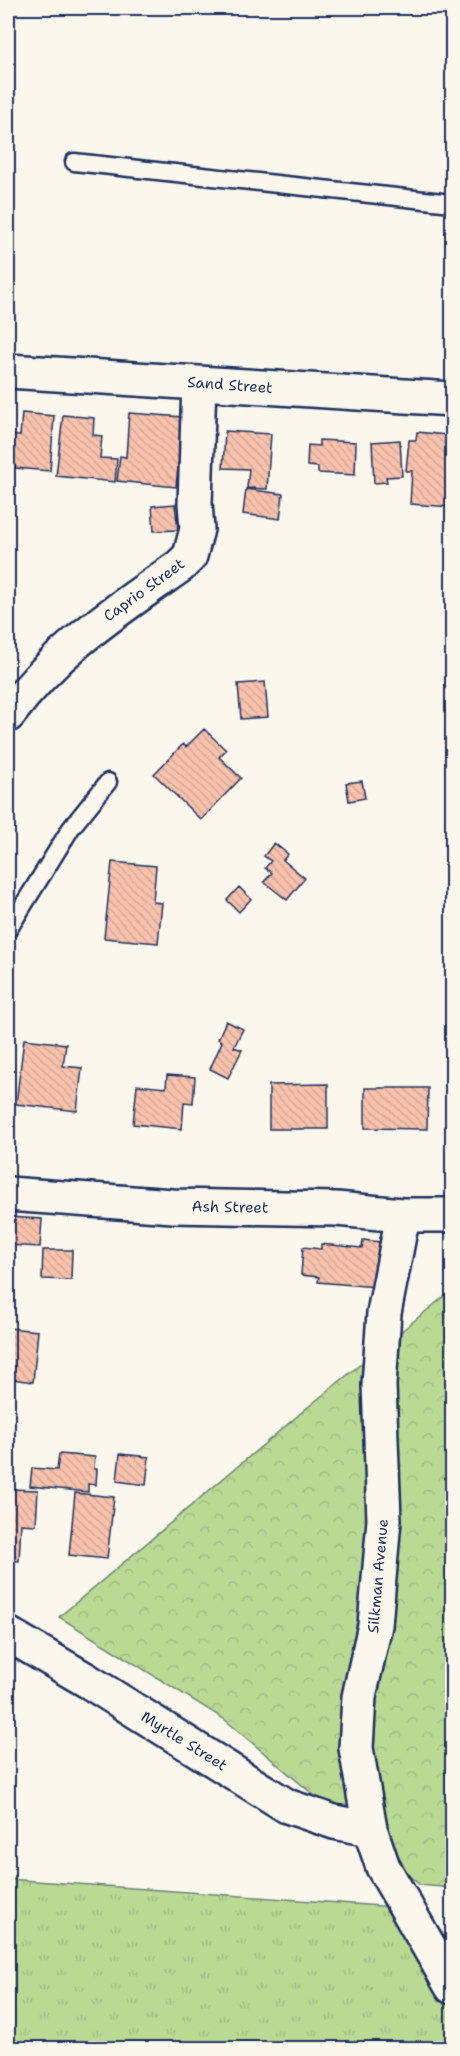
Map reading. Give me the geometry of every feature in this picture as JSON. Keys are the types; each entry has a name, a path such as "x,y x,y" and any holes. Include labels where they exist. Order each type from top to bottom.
{"street":[{"name":"Sand Street","path":"8,371 453,399"},
{"name":"Caprio Street","path":"16,704 53,661 88,630 180,566 190,556 197,529 195,503 199,384"},
{"name":"Ash Street","path":"8,1194 173,1206 336,1209 403,1215 453,1215"},
{"name":"Silkman Avenue","path":"403,1215 384,1313 379,1385 384,1520 375,1625 356,1719 357,1760 370,1829 383,1867 453,1987"},
{"name":"Myrtle Street","path":"8,1634 88,1681 287,1806 334,1822 370,1829"}],"lane":[{"path":"74,162 453,203"},
{"path":"8,930 71,828 108,782"}],"green space":[{"path":"452,1290 452,1888 420,1885 224,1719 59,1617 308,1407"},
{"path":"8,1879 394,1907 452,2007 452,2048 8,2048"}],"building":[{"path":"22,413 54,416 50,471 15,468 15,464 8,464 8,435 20,436"},
{"path":"129,413 183,417 176,487 117,481 120,456 126,457"},
{"path":"63,415 94,418 93,435 102,436 100,458 117,459 115,482 56,476"},
{"path":"225,431 271,434 267,489 247,488 249,469 223,468"},
{"path":"417,432 446,435 445,442 452,443 452,507 410,504 412,471 406,471 409,440 416,440"},
{"path":"319,440 356,442 355,475 318,473 318,467 307,466 308,445 319,446"},
{"path":"400,440 402,476 386,477 387,482 374,483 372,442"},
{"path":"246,489 283,494 280,519 243,514"},
{"path":"175,504 178,530 154,531 152,506"},
{"path":"265,682 268,717 241,719 238,684"},
{"path":"204,729 226,750 219,757 241,778 201,820 154,774 183,744 186,747"},
{"path":"362,781 365,798 349,801 346,783"},
{"path":"274,843 288,854 283,860 305,878 287,900 264,882 272,873 265,868 271,861 264,856"},
{"path":"112,862 156,866 153,902 162,903 158,943 104,938"},
{"path":"239,887 251,899 239,912 227,900"},
{"path":"226,1021 243,1029 234,1047 242,1050 228,1078 210,1069 222,1042 218,1039"},
{"path":"24,1039 66,1044 63,1066 82,1068 77,1111 16,1104"},
{"path":"167,1075 195,1077 193,1103 184,1102 182,1129 133,1124 137,1085 166,1088"},
{"path":"328,1084 328,1129 269,1129 269,1085"},
{"path":"365,1088 428,1088 427,1129 365,1128"},
{"path":"8,1217 42,1219 40,1247 8,1245"},
{"path":"363,1240 380,1242 376,1287 318,1282 319,1277 301,1275 303,1247 321,1249 321,1244 362,1248"},
{"path":"43,1250 72,1250 71,1280 42,1279"},
{"path":"8,1328 38,1331 33,1382 12,1379 11,1388 8,1387"},
{"path":"59,1454 95,1457 96,1485 88,1484 88,1492 30,1486 32,1468 57,1470"},
{"path":"120,1454 149,1457 146,1485 117,1481"},
{"path":"8,1489 38,1490 36,1525 21,1524 19,1561 8,1560"},
{"path":"75,1493 114,1497 107,1559 69,1555"}]}
